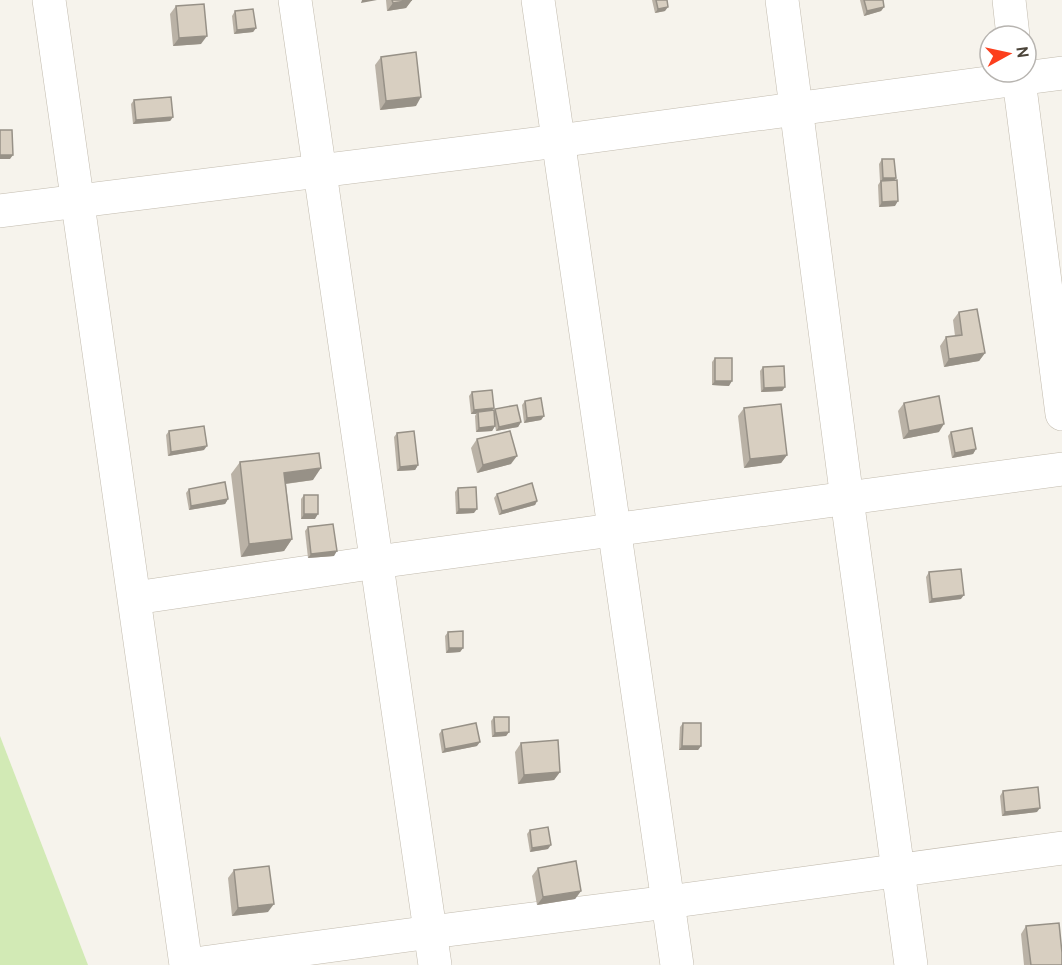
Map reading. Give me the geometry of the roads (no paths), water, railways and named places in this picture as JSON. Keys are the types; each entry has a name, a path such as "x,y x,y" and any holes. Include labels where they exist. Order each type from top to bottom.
{"street":[{"path":"49,0 187,965 1062,848"},
{"path":"295,0 435,965"},
{"path":"538,0 678,965"},
{"path":"782,0 911,965"},
{"path":"1009,0 1012,24"},
{"path":"1038,74 1062,73"},
{"path":"0,211 558,141 797,109 978,81"},
{"path":"1019,84 1062,414"},
{"path":"135,598 377,562 1062,469"}]}
